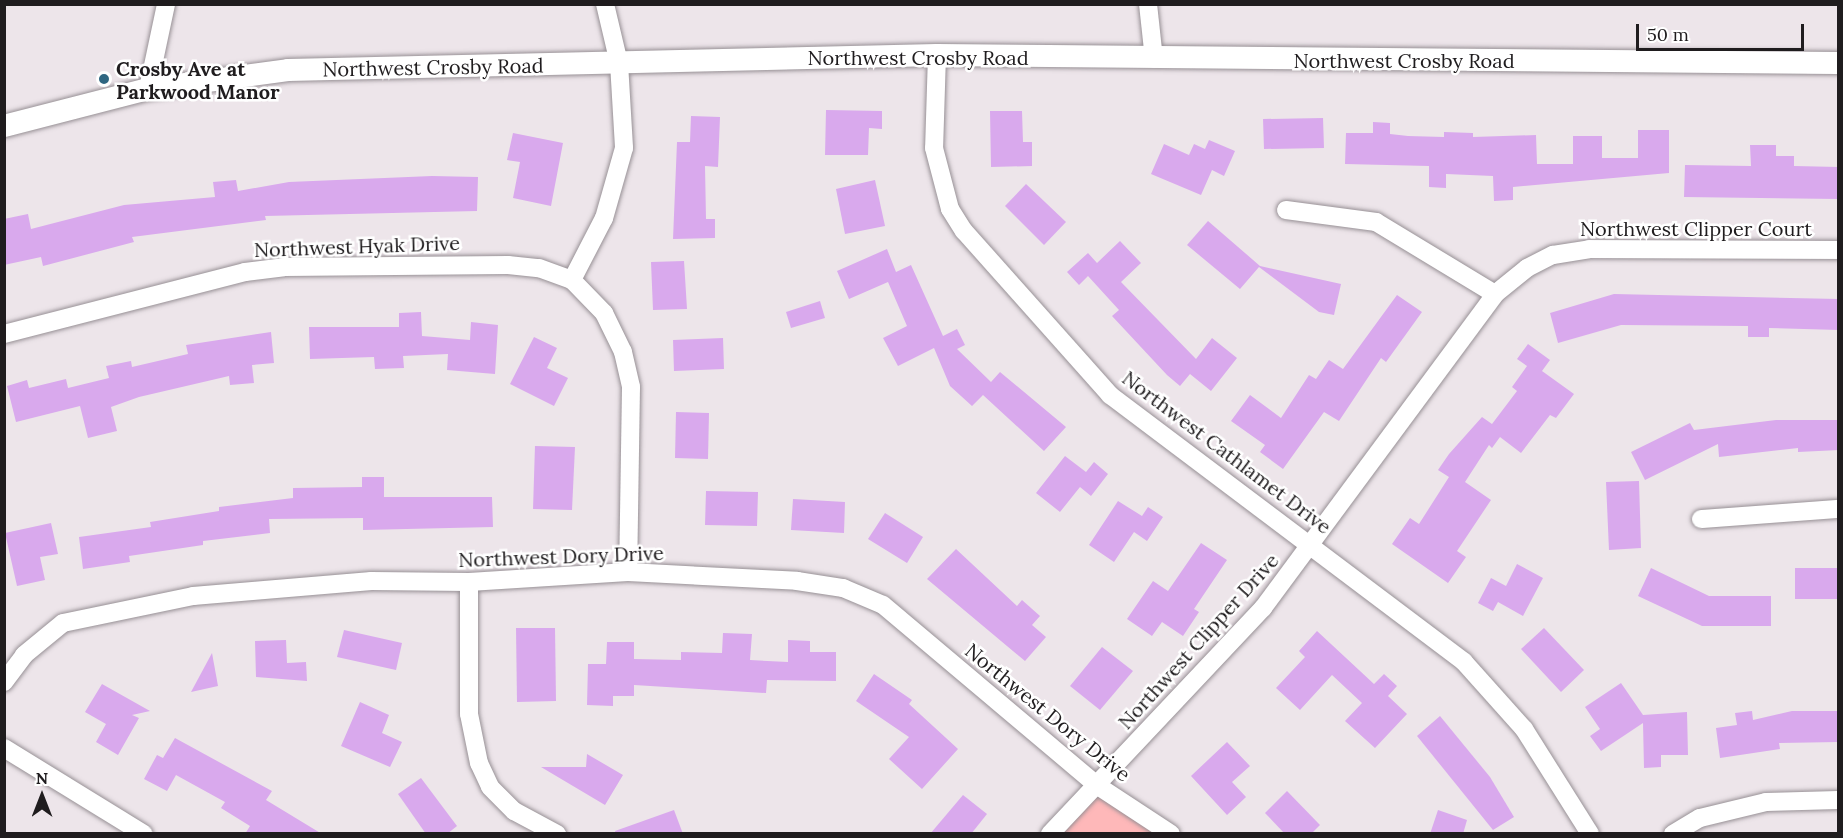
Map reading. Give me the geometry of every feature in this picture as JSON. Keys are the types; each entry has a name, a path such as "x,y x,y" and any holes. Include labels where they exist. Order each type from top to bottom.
{"street":[{"path":"148,88 166,4"},
{"path":"605,4 619,63 624,148 604,218 572,280 604,313 623,352 631,387 628,572"},
{"path":"1148,4 1154,59"},
{"name":"Northwest Crosby Road","path":"4,126 148,88 288,70 937,55 1154,59 1839,63"},
{"name":"Northwest Cathlamet Drive","path":"937,55 934,148 950,209 964,231 1110,395 1313,543 1464,662 1524,729 1590,834"},
{"path":"1286,210 1376,222 1495,294"},
{"name":"Northwest Clipper Court","path":"1495,294 1527,268 1553,255 1588,249 1839,250"},
{"name":"Northwest Hyak Drive","path":"4,334 245,272 284,267 508,265 539,268 572,280"},
{"name":"Northwest Clipper Drive","path":"1050,834 1098,786 1263,608 1495,294"},
{"path":"1701,519 1839,509"},
{"name":"Northwest Dory Drive","path":"4,682 44,636 63,623 100,612 193,596 371,581 469,582 628,572 797,581 843,588 883,605 1098,786 1171,834"},
{"path":"469,582 469,714 478,763 490,787 514,811 556,834"},
{"path":"4,748 144,834"},
{"path":"1673,834 1700,818 1766,802 1839,800"}],"shaded area":[{"path":"1098,786 1171,834 1050,834"}],"building":[{"path":"826,110 882,111 882,129 869,128 868,155 825,155"},
{"path":"990,111 1022,111 1023,142 1032,142 1032,166 991,167"},
{"path":"691,116 720,117 718,167 705,166 706,219 715,219 715,238 673,239 677,142 690,142"},
{"path":"1323,118 1324,148 1264,149 1263,119"},
{"path":"1373,122 1390,123 1390,134 1408,136 1444,137 1444,132 1473,133 1473,137 1536,135 1537,164 1573,164 1573,136 1602,136 1602,158 1638,158 1638,130 1669,130 1669,173 1513,187 1513,200 1494,201 1493,176 1446,174 1446,188 1429,187 1429,166 1345,164 1346,133 1373,133"},
{"path":"513,133 563,143 551,206 513,198 520,162 507,160"},
{"path":"1209,140 1235,151 1224,176 1212,170 1201,195 1151,174 1164,144 1189,155 1194,144 1205,149"},
{"path":"1750,145 1776,145 1776,156 1794,156 1794,166 1839,167 1839,199 1684,197 1685,165 1751,166"},
{"path":"432,176 478,177 477,211 265,216 266,220 132,237 134,242 43,266 41,257 4,265 4,219 28,214 31,229 124,205 215,197 213,182 236,180 238,191 289,182"},
{"path":"875,180 885,226 845,234 836,189"},
{"path":"1026,184 1066,222 1044,245 1005,206"},
{"path":"1208,221 1260,266 1341,284 1334,315 1319,312 1259,267 1240,289 1187,245"},
{"path":"1120,241 1141,263 1121,282 1196,359 1212,338 1237,358 1211,391 1190,374 1180,386 1112,316 1119,310 1088,276 1079,285 1067,272 1088,253 1097,263"},
{"path":"887,249 896,272 911,265 943,336 957,329 965,345 957,349 991,382 1000,372 1066,427 1044,451 983,395 972,406 950,386 934,348 898,366 883,338 907,326 888,282 849,299 837,271"},
{"path":"684,261 687,309 653,310 651,262"},
{"path":"1614,294 1839,299 1839,330 1769,328 1769,337 1748,337 1748,326 1621,325 1558,343 1550,313"},
{"path":"1397,295 1422,312 1386,362 1381,358 1339,421 1324,412 1283,469 1260,452 1265,445 1231,421 1250,395 1281,418 1309,375 1316,379 1329,360 1343,369"},
{"path":"820,301 825,318 791,328 786,312"},
{"path":"421,312 422,336 470,340 471,322 498,325 495,374 447,370 448,354 403,356 404,368 375,369 374,357 310,359 309,327 399,327 399,313"},
{"path":"271,332 274,363 252,365 254,383 230,385 229,376 139,397 111,407 117,431 88,438 80,406 16,422 7,386 27,380 29,388 66,379 68,388 109,378 106,366 131,361 132,367 188,354 186,345"},
{"path":"534,337 557,348 547,368 568,378 554,406 510,384"},
{"path":"723,338 724,369 674,371 673,340"},
{"path":"1528,344 1550,360 1542,371 1574,394 1556,418 1550,415 1521,453 1500,437 1492,448 1489,445 1465,482 1491,500 1457,551 1466,557 1448,583 1392,544 1410,518 1419,524 1449,477 1438,470 1449,454 1482,417 1492,424 1517,391 1512,387 1527,366 1517,359"},
{"path":"676,412 709,413 708,459 675,458"},
{"path":"1776,420 1839,420 1839,450 1798,452 1798,448 1719,457 1718,444 1645,480 1631,452 1690,423 1694,430"},
{"path":"535,446 575,447 572,510 533,509"},
{"path":"1065,456 1086,472 1094,462 1108,474 1091,496 1080,487 1060,512 1036,493"},
{"path":"362,477 384,477 384,497 492,497 493,527 363,530 363,518 269,519 270,533 203,541 203,545 129,556 130,562 83,569 79,537 151,527 150,522 219,511 219,507 293,498 293,488 362,487"},
{"path":"1639,481 1641,548 1609,550 1606,482"},
{"path":"706,491 758,492 757,526 705,525"},
{"path":"793,499 845,502 844,533 791,530"},
{"path":"1118,501 1142,516 1148,507 1163,517 1147,541 1134,532 1114,562 1089,545"},
{"path":"885,513 923,537 907,563 868,539"},
{"path":"51,523 58,554 40,557 45,580 17,586 5,533"},
{"path":"1201,543 1227,560 1194,609 1199,612 1183,636 1162,622 1152,636 1127,619 1153,581 1168,591"},
{"path":"956,549 1017,606 1022,600 1040,616 1032,625 1046,637 1025,661 927,579"},
{"path":"1517,564 1543,578 1523,616 1498,602 1493,611 1478,603 1491,578 1506,586"},
{"path":"1651,568 1709,596 1771,596 1771,626 1702,626 1638,596"},
{"path":"1795,568 1839,568 1839,599 1795,599"},
{"path":"516,628 555,628 556,701 517,702"},
{"path":"1544,628 1584,670 1561,692 1521,649"},
{"path":"344,630 402,643 396,670 337,657"},
{"path":"1317,631 1374,684 1384,674 1397,686 1388,696 1407,714 1375,748 1345,721 1362,703 1332,675 1300,710 1276,688 1305,657 1299,651"},
{"path":"723,633 752,634 750,660 788,662 788,640 810,641 810,652 836,652 836,681 767,680 766,693 634,685 634,696 613,696 613,706 587,705 588,664 606,664 607,642 634,642 634,659 681,660 681,652 722,653"},
{"path":"286,640 287,663 306,662 307,681 256,677 255,641"},
{"path":"1102,647 1133,671 1100,710 1070,686"},
{"path":"212,653 218,686 191,692"},
{"path":"874,674 912,700 909,704 958,749 922,789 889,759 909,737 856,701"},
{"path":"1621,683 1643,715 1687,712 1688,755 1661,755 1661,767 1644,768 1643,723 1601,751 1590,736 1600,729 1585,707"},
{"path":"102,684 150,711 132,715 139,718 118,755 96,742 106,724 85,712"},
{"path":"360,702 389,715 382,733 402,742 390,767 341,746"},
{"path":"1752,711 1753,720 1792,711 1839,711 1839,742 1779,743 1780,749 1720,758 1716,728 1737,725 1735,713"},
{"path":"1440,716 1490,777 1514,817 1493,830 1417,736"},
{"path":"175,738 272,791 266,800 322,834 245,834 250,826 221,808 225,802 176,775 167,791 144,779 157,755 163,758"},
{"path":"1227,742 1250,766 1232,782 1246,797 1227,815 1191,776"},
{"path":"587,754 623,775 605,805 541,767 586,767"},
{"path":"421,778 457,826 447,834 426,834 398,794"},
{"path":"1287,791 1320,825 1311,834 1285,834 1265,813"},
{"path":"963,795 987,814 971,834 930,834"},
{"path":"674,810 683,834 616,834 615,831"},
{"path":"1438,810 1467,820 1463,834 1430,834"}],"place":[{"name":"Crosby Ave at Parkwood Manor","path":"104,79"}]}
